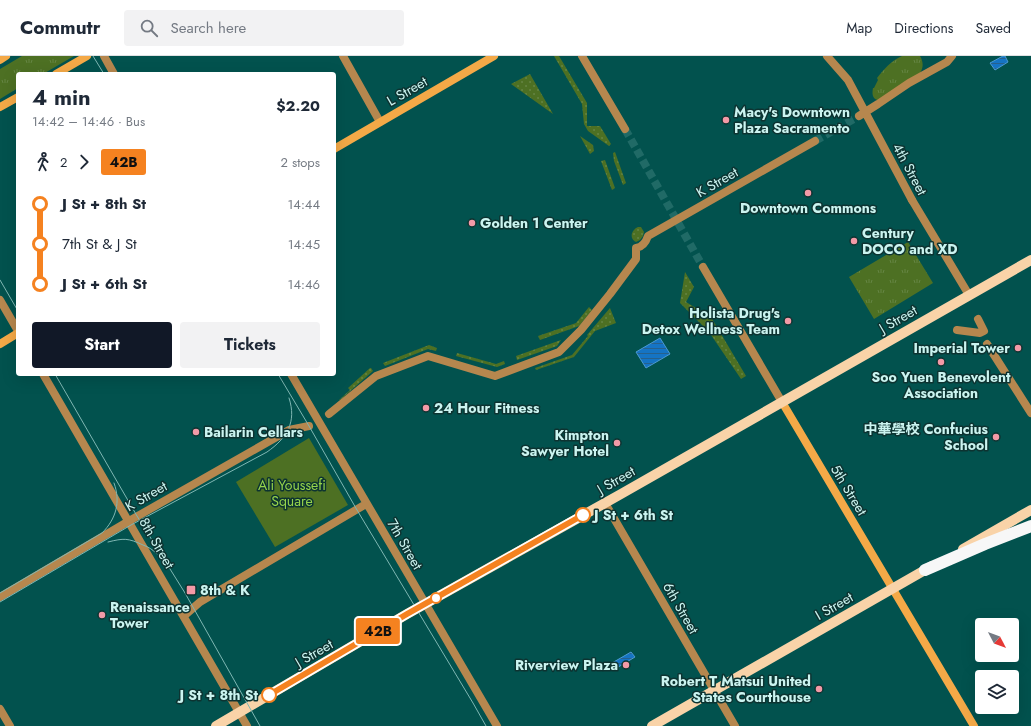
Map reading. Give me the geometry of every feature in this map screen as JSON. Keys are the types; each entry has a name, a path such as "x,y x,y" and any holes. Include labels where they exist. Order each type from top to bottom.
{"highway":[{"path":"925,570 1031,526"}],"main road":[{"path":"0,60 6,56"},
{"path":"59,72 87,56"},
{"name":"L Street","path":"336,148 494,56"},
{"path":"0,107 16,98"},
{"name":"J Street","path":"216,726 425,604 1031,260"},
{"path":"0,344 16,333"},
{"name":"5th Street","path":"782,402 974,726"},
{"name":"I Street","path":"652,726 1031,510"}],"street":[{"path":"104,56 113,72"},
{"path":"343,56 380,122"},
{"path":"582,56 625,130"},
{"name":"4th Street","path":"828,56 848,80 862,114 968,295"},
{"path":"862,114 946,62 952,56"},
{"name":"K Street","path":"329,414 376,376 428,356 494,376 559,352 582,329 610,294 636,259 636,248 641,247 644,244 648,236 815,141"},
{"name":"5th Street","path":"703,267 782,402"},
{"path":"0,300 16,328"},
{"path":"957,330 980,333 984,331 978,319"},
{"path":"987,344 1031,413"},
{"name":"8th Street","path":"44,376 247,726"},
{"name":"7th Street","path":"291,376 497,726"},
{"name":"K Street","path":"0,597 129,521 289,430 310,426"},
{"name":"6th Street","path":"604,503 735,726"},
{"path":"184,616 200,602 366,504"},
{"path":"0,709 10,726"}],"green space":[{"path":"22,56 74,56 46,72 16,72 16,89 0,99 0,69"},
{"path":"554,56 559,56 587,103 587,126 600,126 611,144 609,146 588,131 584,124 582,104"},
{"path":"902,56 920,56 923,64 920,73 878,100 876,99 873,96 873,88 878,80 877,78 894,60"},
{"path":"530,74 553,114 511,84"},
{"path":"580,136 593,145 594,151 590,154"},
{"path":"615,152 626,183 623,185 614,161 613,153"},
{"path":"605,160 615,188 612,190 601,161"},
{"path":"638,227 641,227 644,232 640,240 636,242 632,239 632,232"},
{"path":"908,242 933,283 874,319 849,277"},
{"path":"685,272 694,287 686,302 711,317 746,376 741,379 709,332 680,303"},
{"path":"589,307 592,310 579,326 540,340 538,336 576,323"},
{"path":"610,308 616,323 595,331 574,357 536,370 535,368 572,355"},
{"path":"561,340 557,346 517,360 516,356"},
{"path":"429,345 437,348 436,351 428,349 385,366 383,363"},
{"path":"457,353 496,364 504,361 505,364 497,367 456,356"},
{"path":"370,368 373,371 339,400 350,390 348,388"},
{"name":"Ali Youssefi Square","path":"309,438 348,505 275,547 236,482"}],"water":[{"path":"1005,56 1008,62 995,70 990,63"},
{"path":"660,338 670,354 646,368 636,352"},
{"path":"631,652 635,657 615,669 612,663"}],"tunnel":[{"path":"815,141 859,116"},
{"path":"625,129 703,267"}],"tram line":[{"path":"93,56 103,72"},
{"path":"0,280 16,308"},
{"path":"56,376 137,516 185,593 260,726"},
{"path":"279,376 486,726"},
{"path":"0,602 131,525 267,452 285,435 291,422 292,415 289,398"},
{"path":"0,593 102,533 111,522 116,510 117,497 114,483"},
{"path":"108,542 122,539 130,540 147,547 157,554"}],"bus line":[{"name":"42B","path":"269,695 407,614 583,515"}],"place":[{"name":"Macy's Downtown Plaza Sacramento","path":"726,120"},
{"name":"Downtown Commons","path":"808,193"},
{"name":"Golden 1 Center","path":"472,223"},
{"name":"Century DOCO and XD","path":"854,241"},
{"name":"Holista Drug's Detox Wellness Team","path":"788,321"},
{"name":"Imperial Tower","path":"1018,348"},
{"name":"Soo Yuen Benevolent Association","path":"941,362"},
{"name":"24 Hour Fitness","path":"426,408"},
{"name":"Bailarin Cellars","path":"196,432"},
{"name":"中華學校 Confucius School","path":"996,437"},
{"name":"Kimpton Sawyer Hotel","path":"617,443"},
{"name":"J St + 6th St","path":"583,515"},
{"name":"8th & K","path":"191,590"},
{"name":"Renaissance Tower","path":"102,615"},
{"name":"Riverview Plaza","path":"626,665"},
{"name":"Robert T Matsui United States Courthouse","path":"819,689"},
{"name":"J St + 8th St","path":"269,695"}]}
